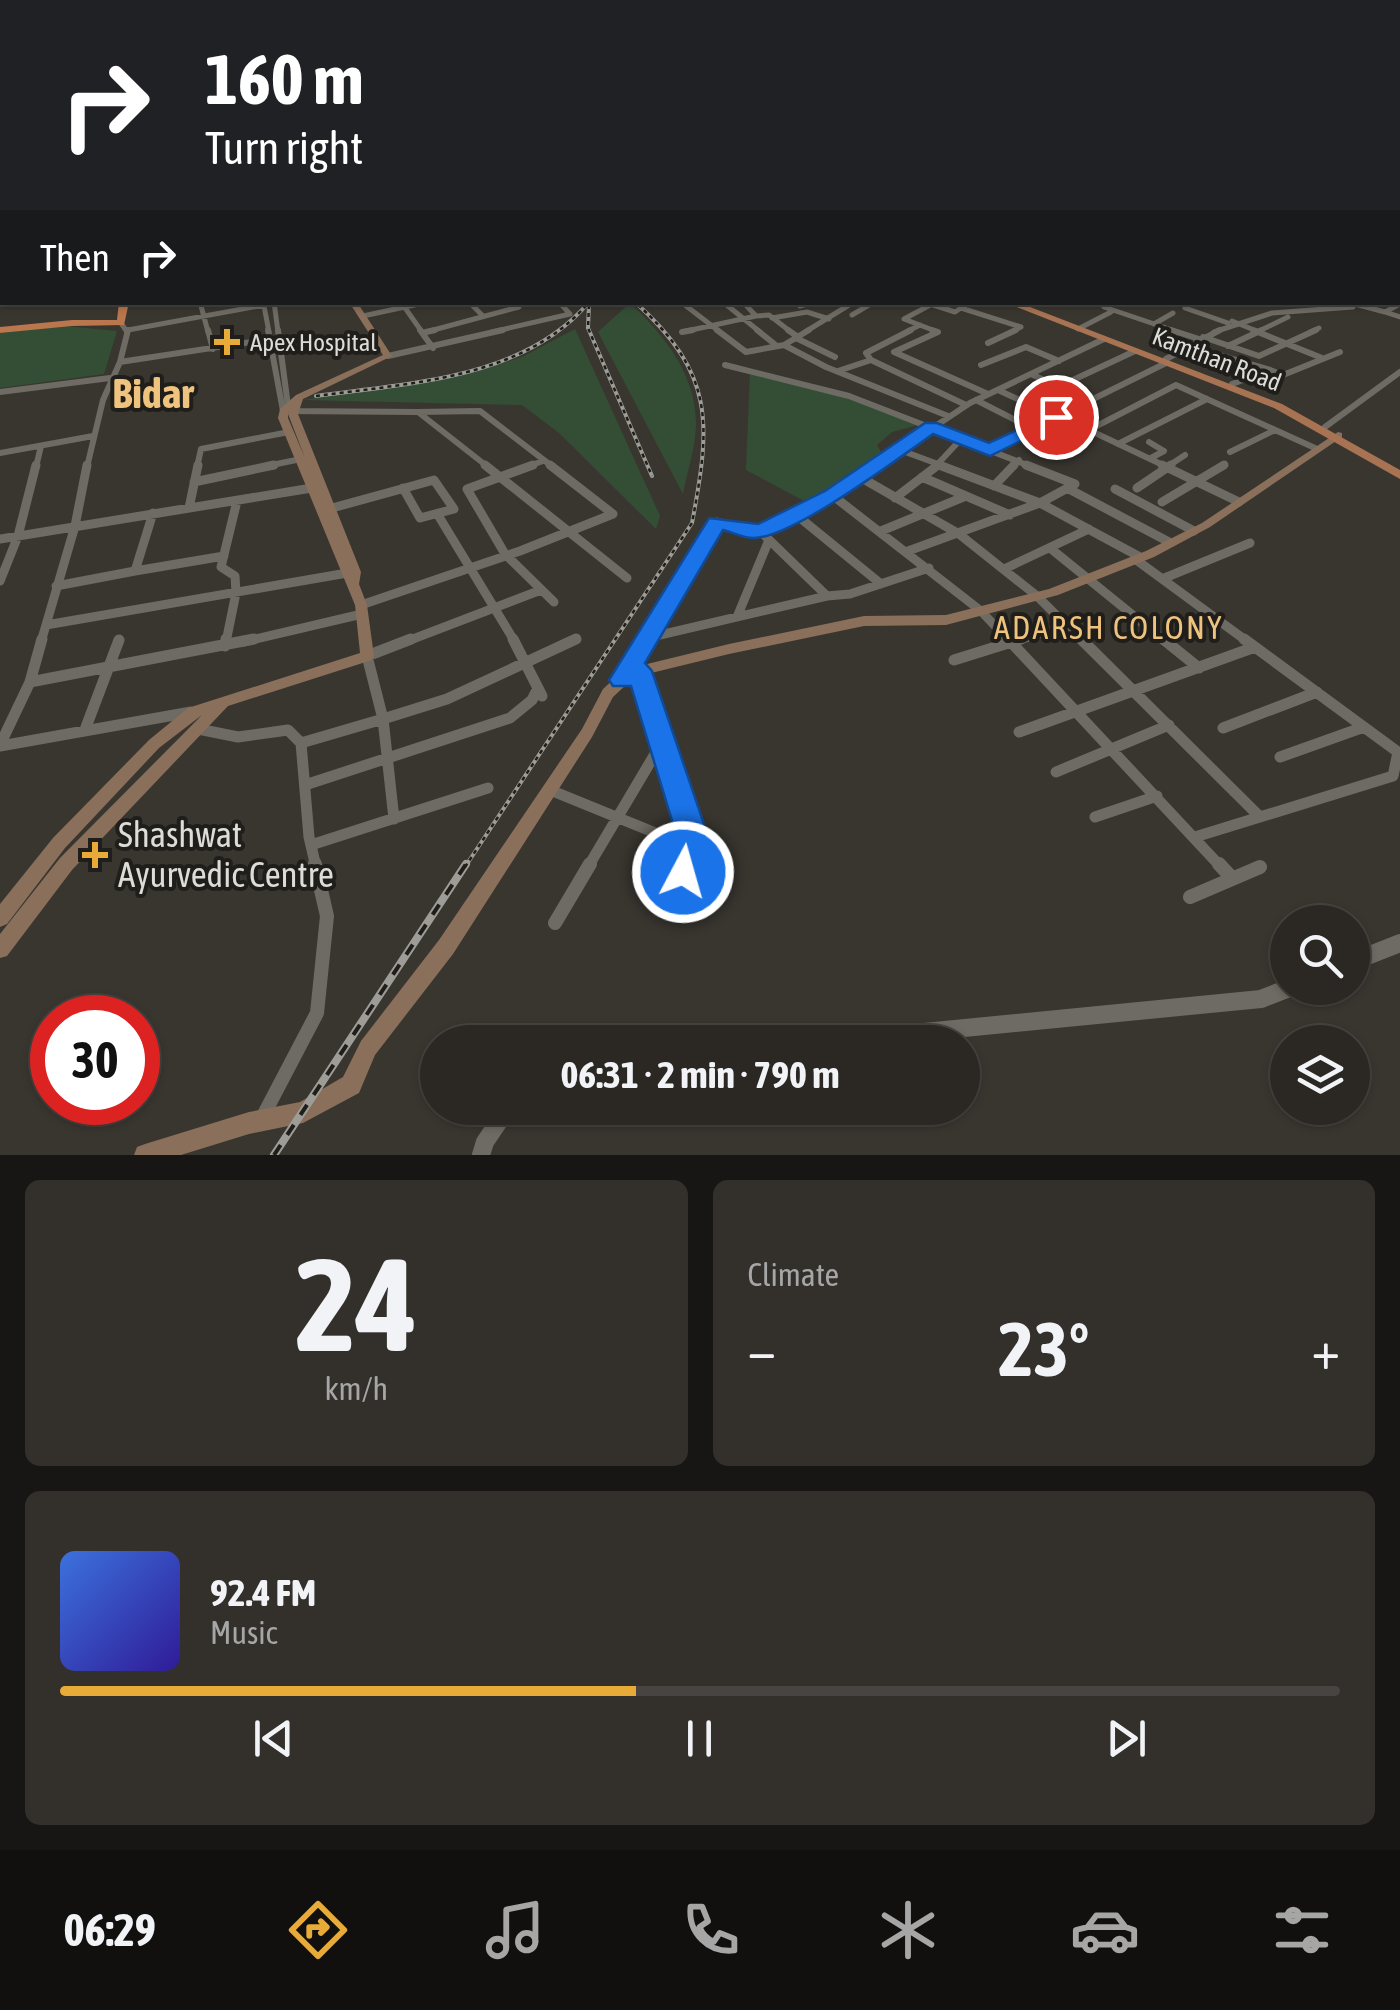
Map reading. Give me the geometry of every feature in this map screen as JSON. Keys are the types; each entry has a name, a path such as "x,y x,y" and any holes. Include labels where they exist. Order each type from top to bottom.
{"highway":[{"path":"0,330 124,326 124,305"}],"main road":[{"path":"291,407 388,356 355,305"},
{"name":"Kamthan Road","path":"1016,305 1232,384 1332,433"},
{"name":"Kamthan Road","path":"1024,305 1278,406 1400,472"},
{"path":"0,918 59,843 154,744 227,698 367,656 361,610 332,508 289,432 291,407"},
{"path":"291,407 352,576"},
{"path":"145,1155 260,1120 302,1112 351,1086 368,1048 446,947 587,734 608,693 622,680 640,671 864,621 946,620 1037,596 1138,558 1194,531 1332,433"},
{"path":"0,949 66,864 195,720"}],"street":[{"path":"200,305 214,349"},
{"path":"260,1120 317,1013 327,916 311,846 301,743 288,730 238,738 195,720 86,728 0,746 30,682 74,528 93,436 110,378 120,362 124,326 262,305"},
{"path":"30,682 225,646 361,610 471,564 569,534 613,514 480,411 291,407 277,395 272,305"},
{"path":"272,305 291,407"},
{"path":"362,316 400,305"},
{"path":"404,305 433,348"},
{"path":"472,305 482,316"},
{"path":"422,333 515,305"},
{"path":"519,305 537,323"},
{"path":"388,356 570,314 562,305"},
{"path":"685,305 746,352 780,346 849,305"},
{"path":"725,305 780,346 948,416"},
{"path":"743,305 756,316"},
{"path":"852,315 869,305"},
{"path":"925,305 904,319 938,332 894,352 988,394"},
{"path":"934,305 955,312 966,305"},
{"path":"1105,305 1112,311 1258,356 1318,328"},
{"path":"990,450 1230,322 1289,309 1352,305"},
{"path":"1360,305 1388,311"},
{"path":"1374,305 1400,317"},
{"path":"1388,311 1394,305"},
{"path":"961,308 1022,327 988,344"},
{"path":"1185,308 1323,359"},
{"path":"1081,328 1112,311"},
{"path":"682,332 756,316 772,318 806,312 829,318"},
{"path":"1153,324 1173,313"},
{"path":"1227,346 1288,317"},
{"path":"772,318 797,337 835,356"},
{"path":"920,325 866,353 871,360 966,405"},
{"path":"120,362 272,338"},
{"path":"759,530 832,495 966,405 1104,339"},
{"path":"882,345 898,351"},
{"path":"1188,346 1283,375 1340,352"},
{"path":"982,366 1026,347 1058,361"},
{"path":"1058,387 1135,351"},
{"path":"838,372 871,360"},
{"path":"724,365 850,396 1075,484 1040,503 908,551"},
{"path":"1232,384 1270,370"},
{"path":"1332,433 1400,372"},
{"path":"1030,374 1088,401"},
{"path":"0,392 110,378"},
{"path":"1240,502 1089,430 1176,385 1315,448"},
{"path":"998,390 1056,417"},
{"path":"1118,444 1207,399"},
{"path":"976,400 1029,427"},
{"path":"418,412 627,578"},
{"path":"1230,452 1275,430"},
{"path":"189,508 200,448 289,432"},
{"path":"0,453 93,436"},
{"path":"895,498 938,464 961,439"},
{"path":"1149,442 1164,451 1151,458"},
{"path":"0,581 18,536 42,446"},
{"path":"900,450 1040,503 1138,558 1398,752 1394,776 1194,837"},
{"path":"1137,488 1185,454"},
{"path":"194,482 301,459"},
{"path":"994,486 1019,460"},
{"path":"543,461 467,490 505,554 554,602"},
{"path":"1162,502 1225,464"},
{"path":"860,477 959,534 1037,596 1260,817"},
{"path":"922,477 1010,514"},
{"path":"332,508 403,488 438,481 455,507 420,518 403,488"},
{"path":"0,538 318,488"},
{"path":"1067,488 1169,542"},
{"path":"1116,489 1194,531"},
{"path":"832,495 982,611 1232,878"},
{"path":"880,530 966,496"},
{"path":"225,646 236,592 235,576 221,567 237,501"},
{"path":"135,570 154,513"},
{"path":"794,513 881,584"},
{"path":"304,786 510,718 540,692 471,564 438,515"},
{"path":"622,680 717,522 759,530 827,596"},
{"path":"1004,569 1089,530"},
{"path":"737,617 769,540"},
{"path":"1162,579 1250,543"},
{"path":"1050,548 1198,668"},
{"path":"56,586 224,556"},
{"path":"647,638 850,594 929,568"},
{"path":"46,625 352,576"},
{"path":"394,819 383,719 367,656 541,590"},
{"path":"954,660 1067,625"},
{"path":"301,743 447,699 576,639"},
{"path":"86,728 118,640"},
{"path":"1019,732 1255,647"},
{"path":"640,671 690,827 690,847 677,898"},
{"path":"1223,728 1316,692"},
{"path":"1056,772 1169,725"},
{"path":"1280,757 1364,727"},
{"path":"555,923 661,744"},
{"path":"311,846 488,788"},
{"path":"550,790 690,847"},
{"path":"1095,817 1157,796"},
{"path":"1190,897 1260,866"},
{"path":"1370,954 1400,942"},
{"path":"980,1027 1270,996"},
{"path":"482,1155 496,1125"}],"green space":[{"path":"632,305 666,342 684,372 695,406 696,432 683,494 598,332"},
{"path":"65,326 117,331 104,374 0,388 0,333"},
{"path":"575,329 660,516 656,529 559,433 522,405 303,400 475,372 522,357"},
{"path":"750,372 793,380 922,424 892,432 877,445 884,457 806,502 746,470"}],"railway":[{"path":"316,396 426,381 499,362 563,328 586,305"},
{"path":"589,305 588,328 652,476"},
{"path":"465,867 692,523 702,456 701,402 680,353 638,305"},
{"path":"274,1155 466,864"}],"place":[{"name":"Apex Hospital","path":"227,342"},
{"name":"Shashwat Ayurvedic Centre","path":"95,855"}],"district":[{"name":"Bidar","path":"153,393"},
{"name":"ADARSH COLONY","path":"1109,628"}],"route":[{"path":"683,872 690,827 640,671 622,680 717,522 754,532 765,528 832,495 931,426 990,450 1029,427 1056,417"}]}
